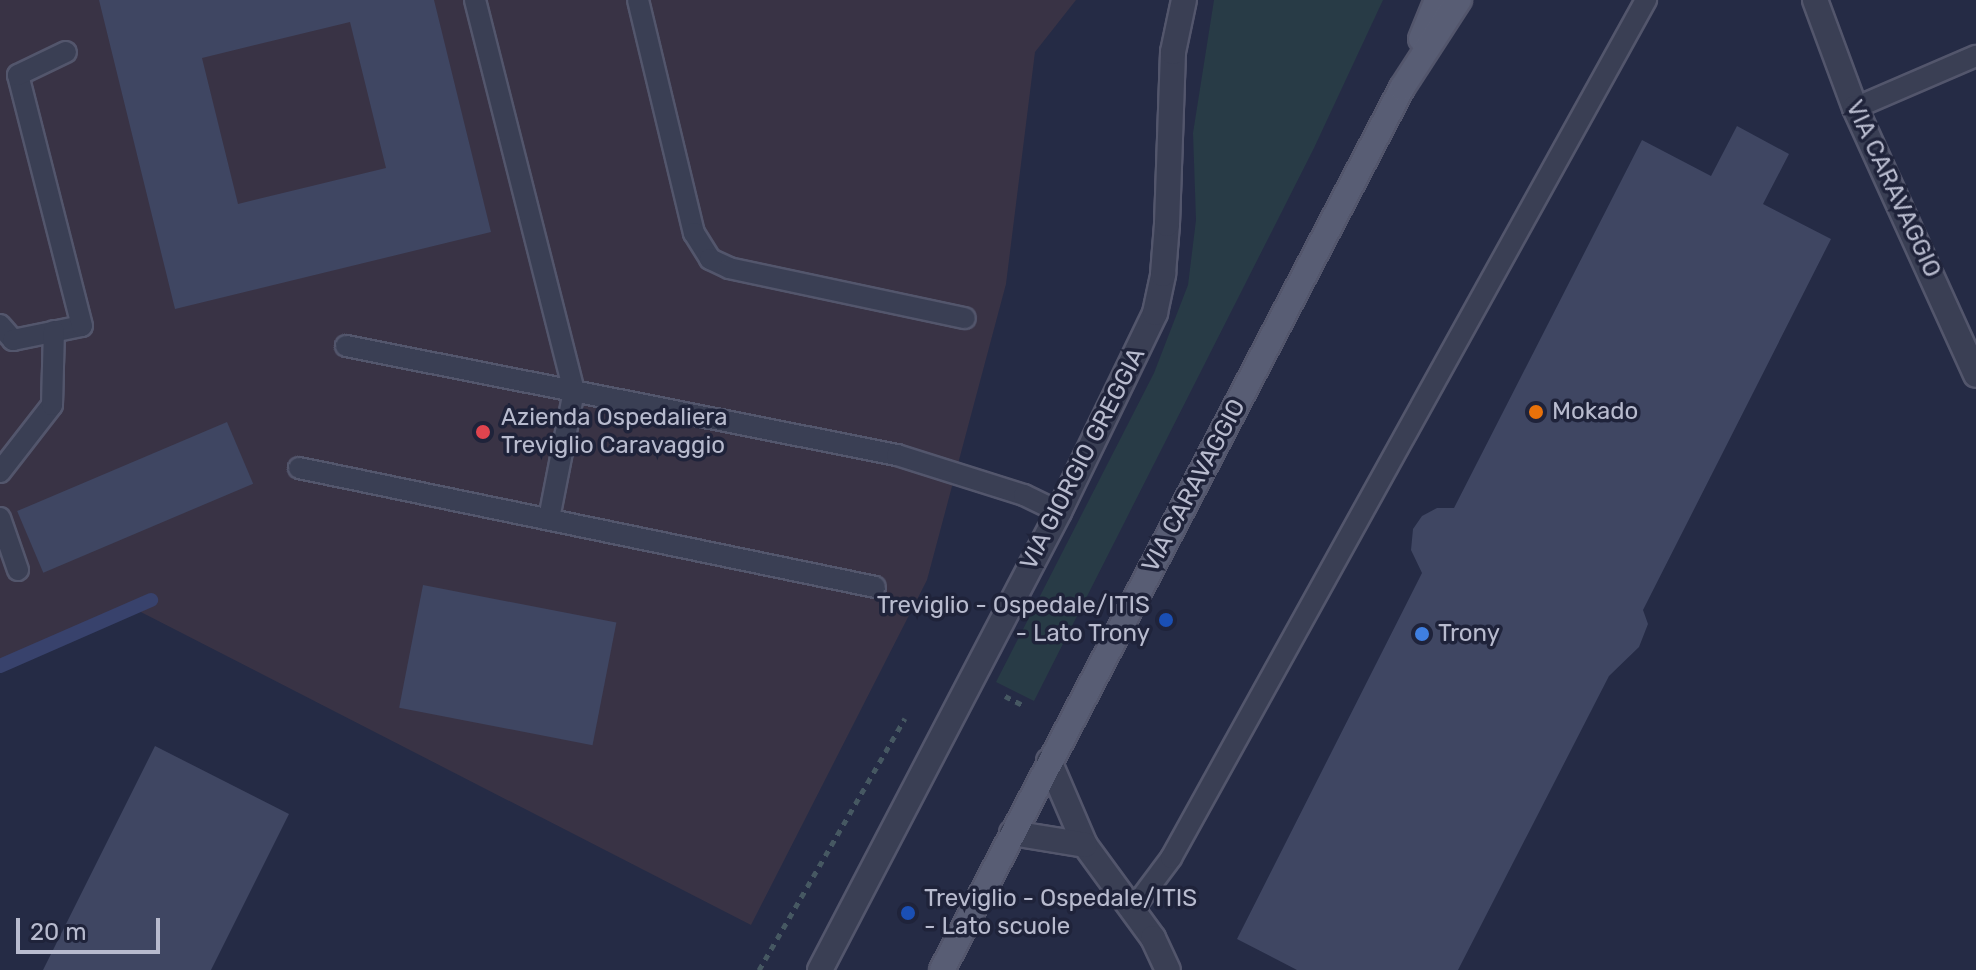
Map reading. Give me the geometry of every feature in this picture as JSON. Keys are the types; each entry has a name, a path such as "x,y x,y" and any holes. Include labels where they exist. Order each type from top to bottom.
{"main road":[{"name":"VIA CARAVAGGIO","path":"1402,88 1437,0"},
{"name":"VIA CARAVAGGIO","path":"942,970 1402,88 1459,0"}],"street":[{"name":"VIA GIORGIO GREGGIA","path":"820,970 1059,512 1155,313 1163,274 1167,224 1173,52 1184,0"},
{"name":"VIA CARAVAGGIO","path":"1815,0 1855,108 1976,375"},
{"path":"1049,761 1085,845 1153,938 1168,970"},
{"path":"1012,833 1085,845"}],"lane":[{"path":"475,0 574,391 549,519"},
{"path":"638,0 694,233 710,259 729,268 965,318"},
{"path":"1133,909 1171,858 1646,0"},
{"path":"0,325 13,340 82,326 18,75 66,52"},
{"path":"1855,108 1976,56"},
{"path":"0,472 52,405 54,331"},
{"path":"346,346 897,455 1024,495 1059,512"},
{"path":"299,468 875,587"},
{"path":"0,518 18,570"}],"path":[{"path":"994,691 1025,706"},
{"path":"759,970 907,716"}],"shaded area":[{"name":"Azienda Ospedaliera Treviglio Caravaggio","path":"0,0 1076,0 1035,52 1006,284 927,580 751,925 133,608 0,671"},
{"path":"1214,0 1383,0 1314,148 1034,701 996,682 1154,373 1188,285 1196,220 1193,133"}],"building":[{"path":"99,0 434,0 491,232 175,309","holes":["350,22 386,168 238,204 202,58"]},
{"path":"1737,126 1789,154 1763,204 1831,239 1643,610 1648,624 1639,647 1609,676 1458,970 1297,970 1237,939 1422,573 1411,550 1413,529 1422,516 1437,508 1454,508 1642,140 1711,176"},
{"path":"227,422 253,484 43,573 17,511"},
{"path":"423,585 616,623 593,745 399,708"},
{"path":"155,746 289,814 211,970 43,970"}],"waterway":[{"path":"0,666 151,600"}],"place":[{"name":"Mokado","path":"1536,412"},
{"name":"Azienda Ospedaliera Treviglio Caravaggio","path":"483,432"},
{"name":"Treviglio - Ospedale/ITIS - Lato Trony","path":"1166,620"},
{"name":"Trony","path":"1422,634"},
{"name":"Treviglio - Ospedale/ITIS - Lato scuole","path":"908,913"}]}
